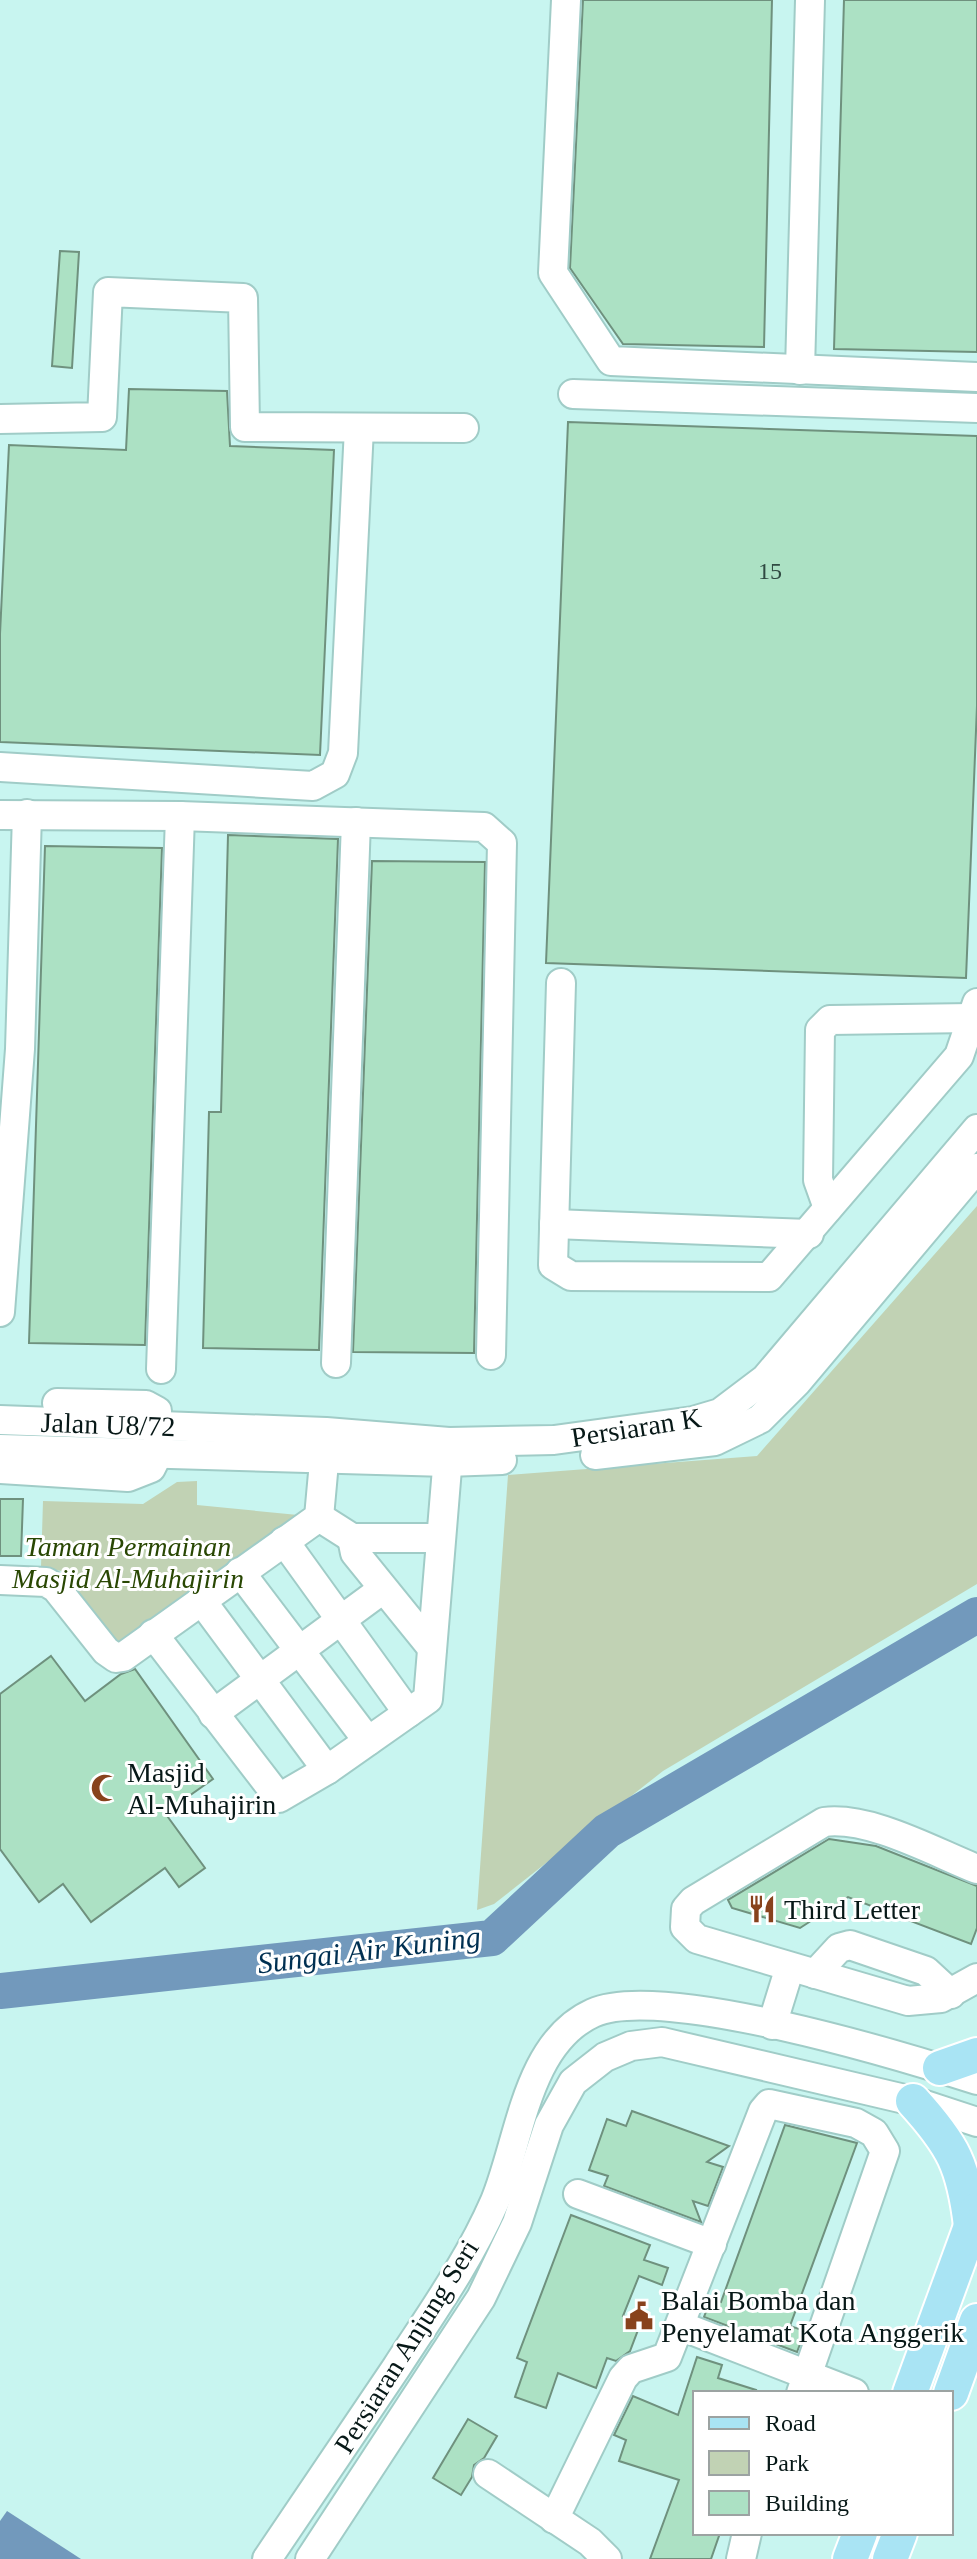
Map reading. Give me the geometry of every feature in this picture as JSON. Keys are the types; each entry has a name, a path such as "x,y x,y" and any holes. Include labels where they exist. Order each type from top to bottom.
{"main road":[{"path":"940,2068 977,2055"},
{"path":"911,2391 974,2218 966,2181 953,2151 913,2101"},
{"path":"952,2391 977,2321"},
{"path":"850,2559 859,2535"},
{"path":"890,2559 899,2535"}],"street":[{"path":"566,0 553,273 611,361 977,377"},
{"path":"800,370 810,0"},
{"path":"0,419 102,417 108,292 243,298 245,427 464,428"},
{"path":"573,394 977,408"},
{"path":"0,767 313,786 335,774 343,753 359,428"},
{"path":"0,1312 20,1049 13,815 180,816 484,827 502,843 491,1355"},
{"path":"161,1369 180,816"},
{"path":"336,1363 356,822"},
{"path":"561,983 553,1265 571,1276 769,1277 959,1056 975,1011 830,1020 820,1030 818,1180 828,1208"},
{"name":"Persiaran K","path":"448,1452 626,1432 720,1413 765,1379 977,1129"},
{"name":"Persiaran K","path":"217,1427 325,1445 448,1452 631,1451 715,1441 760,1419 797,1382 977,1168"},
{"path":"554,1224 809,1234"},
{"path":"0,1403 146,1405 157,1411 159,1425 158,1454 144,1473 128,1477 0,1469"},
{"name":"Jalan U8/72","path":"0,1420 217,1427"},
{"path":"319,1517 325,1445"},
{"name":"Persiaran K","path":"214,1456 325,1445"},
{"name":"Jalan U8/72","path":"0,1449 214,1456"},
{"path":"153,1634 279,1798 327,1770 428,1699 438,1538 448,1452"},
{"path":"319,1517 352,1538 438,1538"},
{"path":"3,1586 46,1582 56,1588 106,1651 116,1658 319,1517"},
{"path":"352,1538 355,1553 432,1648"},
{"path":"284,1541 408,1713"},
{"path":"240,1572 368,1741"},
{"path":"213,1714 383,1589"},
{"path":"201,1600 327,1770"},
{"path":"977,1869 867,1825 838,1820 813,1826 693,1901 686,1909 685,1927 697,1939 908,2001 931,2001 951,1994 977,1978"},
{"path":"772,2025 802,1971 839,1948 850,1945 926,1971 951,1994"},
{"name":"Persiaran Anjung Seri","path":"267,2559 453,2282 495,2201 541,2068 555,2043 572,2025 595,2011 669,2006 720,2012 977,2080"},
{"name":"Persiaran Anjung Seri","path":"310,2559 481,2298 517,2223 549,2125 564,2095 573,2082 605,2057 631,2046 662,2042 913,2101 977,2122"},
{"path":"554,2519 623,2378 631,2369 667,2357 763,2111 769,2104 856,2123 869,2129 885,2151 883,2165 804,2384"},
{"path":"578,2194 712,2244"},
{"path":"681,2326 804,2384 843,2391"},
{"path":"488,2474 590,2542 607,2559"},
{"path":"741,2559 747,2535"}],"green space":[{"path":"977,1206 977,1584 663,1771 494,1904 477,1910 508,1475 757,1456"},
{"name":"Taman Permainan Masjid Al-Muhajirin","path":"197,1481 197,1505 298,1515 114,1645 61,1571 41,1567 43,1501 143,1504 177,1482"}],"water":[{"path":"7,2511 81,2559 0,2559 0,2521"}],"building":[{"path":"583,0 772,0 764,347 623,344 570,268"},
{"path":"844,0 977,0 977,352 834,349"},
{"path":"60,251 79,252 72,368 52,366"},
{"path":"129,389 227,391 230,446 334,450 320,755 0,742 0,634 9,445 126,450"},
{"path":"568,422 977,436 977,706 966,978 546,963"},
{"path":"228,835 338,839 319,1350 203,1348 209,1112 221,1112"},
{"path":"45,846 162,848 145,1345 29,1343"},
{"path":"372,861 485,862 474,1353 353,1352"},
{"path":"0,1499 23,1499 21,1556 0,1556"},
{"name":"Masjid Al-Muhajirin","path":"51,1656 85,1701 121,1674 135,1669 213,1779 165,1813 205,1868 179,1887 165,1868 91,1922 63,1884 39,1902 0,1849 0,1694"},
{"path":"829,1839 876,1846 977,1886 977,1928 971,1944 848,1897 800,1928 732,1908 728,1900"},
{"path":"632,2111 729,2146 707,2162 723,2167 708,2206 693,2201 701,2222 604,2186 608,2176 589,2170 607,2119 626,2126"},
{"path":"785,2125 857,2143 790,2326 805,2331 797,2352 704,2317 711,2299 721,2302"},
{"path":"571,2215 650,2245 644,2260 668,2268 662,2285 639,2276 623,2316 641,2322 630,2351 616,2361 607,2358 596,2388 558,2373 546,2408 515,2397 527,2362 517,2358"},
{"path":"697,2357 722,2365 718,2378 756,2390 693,2391 693,2535 719,2535 711,2559 650,2559 679,2480 619,2461 626,2440 614,2435 633,2396 678,2415"},
{"path":"468,2419 497,2436 484,2458 474,2465 472,2477 461,2495 433,2478"}],"waterway":[{"name":"Sungai Air Kuning","path":"0,1991 492,1938 607,1831 977,1615"}],"place":[{"name":"Masjid Al-Muhajirin","path":"105,1788"},
{"name":"Third Letter","path":"762,1909"},
{"name":"Balai Bomba dan Penyelamat Kota Anggerik","path":"639,2316"}]}
